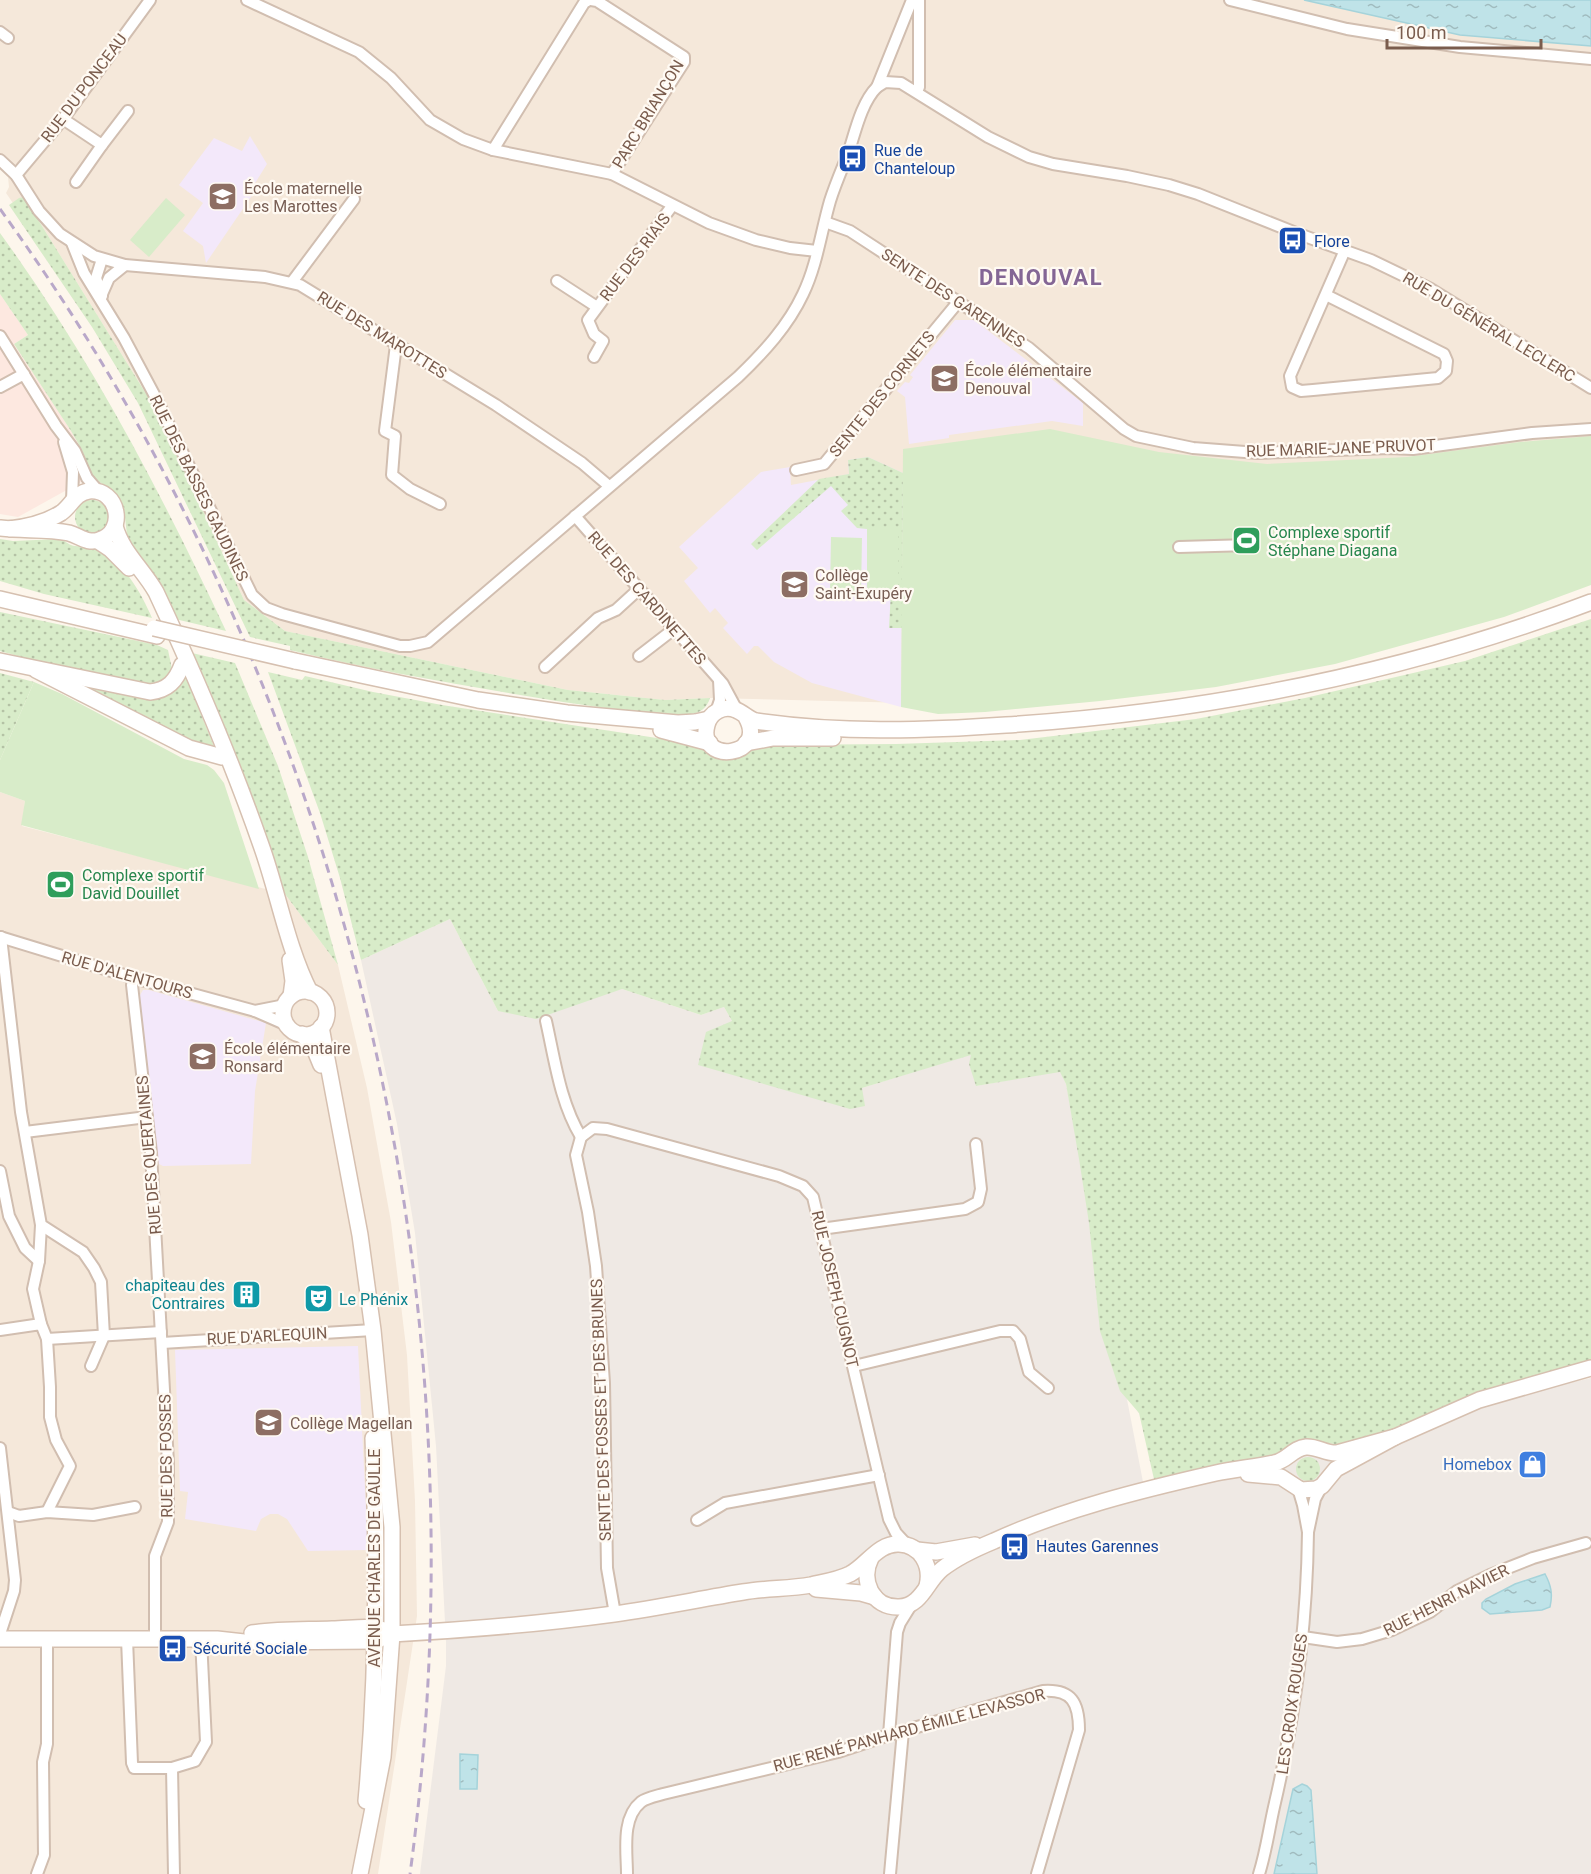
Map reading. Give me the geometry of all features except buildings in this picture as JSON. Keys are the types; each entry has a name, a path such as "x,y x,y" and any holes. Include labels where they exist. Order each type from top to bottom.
{"main road":[{"path":"85,492 99,492 108,497 114,505 117,516 115,526 108,535 98,541 87,541 63,532 4,529 46,521 85,492"},
{"path":"71,503 67,514 68,523 76,535"},
{"path":"115,526 126,550 149,579 156,592 225,746 261,846 299,968 310,992"},
{"path":"98,541 114,552 143,584 156,607 222,757 245,820 293,974 283,1015 287,1025 303,1034 313,1033 321,1027 326,1016 325,1006 319,996 310,992 299,992 288,1000"},
{"path":"2,595 39,608 156,632"},
{"path":"2,595 478,708 662,730 710,743"},
{"path":"296,666 523,707 678,723 695,722 724,708 756,721 819,728 895,730 1030,724 1132,713 1245,696 1381,667 1515,630 1591,602"},
{"path":"746,743 773,738 891,737 1008,732 1115,722 1198,711 1388,673 1478,649 1591,612"},
{"path":"0,661 150,692 160,691 172,684 182,665"},
{"path":"36,670 189,748 222,757"},
{"path":"713,715 706,731 710,743 717,750 731,752 739,750 746,743 750,730 741,714"},
{"name":"AVENUE CHARLES DE GAULLE","path":"321,1027 355,1202 392,1513 385,1634 388,1703 382,1765 360,1874"},
{"name":"AVENUE CHARLES DE GAULLE","path":"303,1034 312,1045 318,1058 333,1120 369,1331 376,1593 385,1634 374,1664 371,1745 360,1874"},
{"path":"1215,1473 1275,1476 1285,1478 1294,1485 1309,1491 1325,1481 1340,1467 1395,1437 1479,1400 1591,1368"},
{"path":"798,1587 861,1593 901,1606 913,1602 922,1595 942,1569 992,1542 1066,1513 1215,1473 1278,1462 1300,1448 1340,1452 1395,1437"},
{"path":"1321,1451 1329,1463 1325,1481"},
{"path":"1291,1455 1286,1468 1294,1485"},
{"path":"376,1526 382,1548 385,1634 395,1698 385,1735"},
{"path":"0,1639 344,1641 385,1634 536,1624 615,1614 750,1591 798,1587 846,1576 875,1554 893,1544 936,1552 992,1542"},
{"path":"913,1548 924,1558 928,1568 927,1586"},
{"path":"875,1554 867,1571 867,1579 868,1587 880,1600"},
{"path":"358,1628 367,1615 376,1593"},
{"path":"209,1639 276,1630 358,1628 385,1634"},
{"path":"344,1641 362,1650 374,1664"}],"street":[{"name":"RUE DU PONCEAU","path":"16,175 63,119 150,0"},
{"path":"247,0 359,52 391,78 430,120 463,139 493,150 612,174 709,223 756,240 790,248 818,251"},
{"name":"PARC BRIANÇON","path":"493,150 584,3 590,0 607,7 684,57 678,71 612,174"},
{"path":"609,486 761,355 778,334 803,295 818,251 831,199 871,94 877,87 912,0"},
{"path":"917,92 919,87 919,0"},
{"path":"1230,0 1347,28 1460,46 1591,59"},
{"path":"877,87 889,82 885,76 884,66"},
{"name":"RUE DU GÉNÉRAL LECLERC","path":"889,82 901,83 988,136 1029,157 1053,164 1169,185 1398,272 1429,288 1591,388"},
{"path":"76,182 128,111"},
{"path":"63,119 102,145"},
{"name":"RUE DES BASSES GAUDINES","path":"0,160 16,175 44,217 72,243 84,273 103,300 156,398 244,584 258,602 266,608 400,646 428,642 609,486"},
{"path":"292,282 354,199"},
{"name":"RUE DES RIAIS","path":"594,357 603,341 594,334 588,320 672,206"},
{"name":"SENTE DES GARENNES","path":"825,222 850,231 1029,348 1129,433"},
{"name":"RUE DES MAROTTES","path":"72,243 98,257 125,265 265,277 292,282 310,289 495,405 582,463 609,486"},
{"path":"1326,295 1444,354 1447,361 1446,371 1438,378 1313,390 1295,389 1290,383 1290,376 1345,250"},
{"path":"84,273 98,257"},
{"path":"98,257 96,278 103,300"},
{"path":"103,300 110,278 125,265"},
{"name":"RUE DES RIAIS","path":"557,281 597,307"},
{"name":"SENTE DES CORNETS","path":"796,470 824,464 828,460 958,301"},
{"path":"0,336 56,426 75,451 87,478 99,492"},
{"path":"396,345 385,431 395,436 392,475 410,489 440,504"},
{"path":"0,387 24,374"},
{"path":"56,426 68,451 74,472 71,503"},
{"name":"RUE MARIE-JANE PRUVOT","path":"1129,433 1159,442 1192,448 1258,453 1413,449 1532,433 1591,429"},
{"name":"RUE DES CARDINETTES","path":"575,516 719,680 741,714"},
{"path":"1179,547 1250,545"},
{"path":"545,667 598,618 616,610 639,589"},
{"path":"639,656 674,629"},
{"name":"RUE DES CARDINETTES","path":"713,715 720,700 719,680"},
{"path":"1,937 3,988 41,1225 39,1261 33,1289 47,1339 50,1417 56,1440 70,1466 47,1512"},
{"name":"RUE D'ALENTOURS","path":"1,937 134,978 255,1011 287,1025"},
{"name":"RUE DES QUERTAINES","path":"134,978 132,986 151,1152 162,1337"},
{"name":"RUE D'ALENTOURS","path":"255,1011 288,1000"},
{"path":"546,1022 559,1083 570,1120 581,1137"},
{"path":"25,1132 147,1117"},
{"name":"RUE JOSEPH CUGNOT","path":"581,1137 593,1128 607,1129 792,1181 803,1186 813,1197 889,1519 896,1533 913,1548"},
{"name":"SENTE DES FOSSES ET DES BRUNES","path":"581,1137 576,1155 596,1266 604,1383 607,1568 615,1614"},
{"path":"821,1229 965,1209 978,1202 981,1189 976,1144"},
{"path":"0,1171 9,1216 25,1248 39,1261"},
{"path":"41,1225 83,1252 101,1282 104,1336 91,1366"},
{"path":"0,1330 41,1324"},
{"path":"854,1366 1000,1330 1013,1331 1020,1339 1029,1372 1048,1388"},
{"name":"RUE D'ARLEQUIN","path":"162,1337 369,1331"},
{"path":"47,1339 148,1334 162,1337"},
{"name":"RUE DES FOSSES","path":"155,1639 155,1556 168,1522 168,1462 162,1337"},
{"path":"0,1448 15,1580 14,1591 0,1634"},
{"path":"697,1520 724,1503 879,1475"},
{"name":"LES CROIX ROUGES","path":"1259,1874 1281,1775 1298,1680 1303,1637 1308,1532 1315,1499 1325,1481"},
{"name":"LES CROIX ROUGES","path":"1294,1485 1303,1505 1308,1532"},
{"path":"8,1512 19,1516 47,1512 93,1515 135,1507"},
{"path":"875,1554 885,1538 889,1519"},
{"name":"RUE HENRI NAVIER","path":"1303,1637 1337,1642 1392,1630 1430,1612 1457,1591 1490,1575 1533,1558 1586,1543"},
{"path":"880,1600 892,1616 897,1632"},
{"path":"889,1735 897,1632 913,1602"},
{"path":"37,1874 44,1855 43,1762 47,1744 47,1639"},
{"path":"127,1639 132,1763 134,1767 172,1768 195,1761 206,1742 209,1639"},
{"name":"RUE RENÉ PANHARD ÉMILE LEVASSOR","path":"627,1874 628,1826 631,1813 642,1801 838,1752 1042,1691 1055,1690 1066,1694 1075,1703 1079,1716 1079,1730 1037,1874"},
{"path":"890,1874 903,1731"},
{"path":"172,1768 174,1874"}],"shaded area":[{"path":"0,0 1304,0 1460,35 1591,46 1591,580 988,705 710,698 665,700 568,690 285,631 244,600 158,413 32,210 15,206 6,193 9,187 8,177 0,167"},
{"name":"École maternelle Les Marottes","path":"250,136 267,164 252,188 255,191 206,263 203,246 183,231 203,203 179,185 214,138 242,151"},
{"path":"0,294 28,335 14,344 71,431 82,450 92,476 18,517 0,514"},
{"path":"955,320 974,320 1083,403 1083,426 1052,421 949,435 949,438 909,444 905,397 897,391 905,382 909,383 913,377 910,375"},
{"name":"Collège Saint-Exupéry","path":"868,457 903,473 901,707 812,683 774,662 758,646 754,646 747,654 723,628 728,623 715,608 710,613 684,581 698,568 679,547 761,472 790,467 791,485 849,474 848,460"},
{"path":"0,792 25,801 22,826 285,894 338,965 367,1088 391,1222 407,1355 415,1501 417,1616 378,1874 0,1874"},
{"path":"450,919 498,1011 622,989 701,1015 724,1007 732,1021 862,1088 972,1054 976,1086 1060,1071 1066,1084 1143,1482 1591,1378 1591,1874 420,1874 446,1666 436,1446 415,1233 397,1124 361,960"},
{"name":"École élémentaire Ronsard","path":"143,990 266,1023 255,1091 251,1164 163,1166 159,1164 156,1158 139,997"},
{"name":"Collège Magellan","path":"358,1346 368,1550 308,1551 287,1519 278,1514 270,1514 261,1519 256,1531 185,1519 188,1492 180,1491 175,1350"}],"green space":[{"path":"24,197 158,413 244,600 285,631 568,690 665,700 710,698 707,705 697,712 678,715 573,703 358,665 290,650 290,646 250,637 138,403 92,327 9,205"},
{"path":"166,198 185,215 149,257 130,240"},
{"path":"0,233 64,328 122,426 176,528 226,631 175,619 127,535 124,509 119,497 92,476 82,450 71,431 14,344 28,335 0,294"},
{"name":"Complexe sportif Stéphane Diagana","path":"1050,429 1159,452 1267,464 1407,457 1520,442 1591,436 1591,585 1504,617 1335,664 1216,687 985,712 938,714 901,707 903,449"},
{"path":"868,457 903,473 902,628 889,628 891,590 897,590 867,529 857,528 841,511 848,505 831,486 757,550 751,544 819,479 849,474 848,460"},
{"path":"92,500 104,505 109,517 104,529 92,534 80,529 75,517 80,505"},
{"path":"867,529 898,529 898,590 867,589"},
{"path":"831,537 862,538 861,594 830,593"},
{"path":"0,539 13,541 59,539 74,546 98,549 124,570 143,598 152,618 44,594 0,581"},
{"path":"0,612 157,645 168,650 172,669 161,683 145,686 81,673 0,651"},
{"path":"1591,619 1591,1368 1479,1400 1342,1445 1304,1440 1272,1456 1221,1465 1156,1488 1139,1413 1120,1391 1100,1331 1089,1223 1066,1084 1060,1072 976,1086 969,1064 971,1055 862,1088 865,1106 850,1109 698,1065 706,1032 732,1021 724,1007 701,1015 622,989 536,1019 498,1011 450,919 361,960 340,878 320,813 268,672 302,680 305,676 442,705 696,744 719,756 738,757 764,745 1020,740 1196,719 1305,698 1465,661"},
{"path":"192,653 235,663 278,766 308,857 338,965 285,894 230,743"},
{"path":"184,672 215,749 202,748 76,682 153,698 159,697 172,688"},
{"path":"0,673 34,682 0,760"},
{"path":"34,682 62,694 184,759 207,765 214,770 224,783 259,889 21,825 25,801 0,792 0,760"},
{"path":"1308,1457 1317,1460 1320,1469 1317,1478 1308,1481 1299,1478 1296,1469 1299,1460"}],"water":[{"path":"1304,0 1591,0 1591,46 1460,35"},
{"path":"1545,1574 1551,1590 1550,1607 1542,1610 1490,1614 1482,1608 1482,1603 1486,1599 1515,1584"},
{"path":"460,1754 478,1755 477,1789 460,1789"},
{"path":"1302,1784 1311,1790 1317,1874 1274,1874 1293,1789"}],"railway":[{"path":"0,209 120,394 221,589 303,792 364,1002 406,1217 428,1435 429,1655 410,1874"}],"place":[{"name":"Rue de Chanteloup","path":"853,159"},
{"name":"École maternelle Les Marottes","path":"223,197"},
{"name":"Flore","path":"1293,241"},
{"name":"École élémentaire Denouval","path":"944,379"},
{"name":"Complexe sportif Stéphane Diagana","path":"1247,541"},
{"name":"Collège Saint-Exupéry","path":"794,584"},
{"name":"Complexe sportif David Douillet","path":"61,884"},
{"name":"École élémentaire Ronsard","path":"203,1057"},
{"name":"chapiteau des Contraires","path":"246,1294"},
{"name":"Le Phénix","path":"318,1299"},
{"name":"Collège Magellan","path":"269,1423"},
{"name":"Homebox","path":"1533,1464"},
{"name":"Hautes Garennes","path":"1015,1546"},
{"name":"Sécurité Sociale","path":"172,1648"}],"district":[{"name":"DENOUVAL","path":"1041,277"}]}
